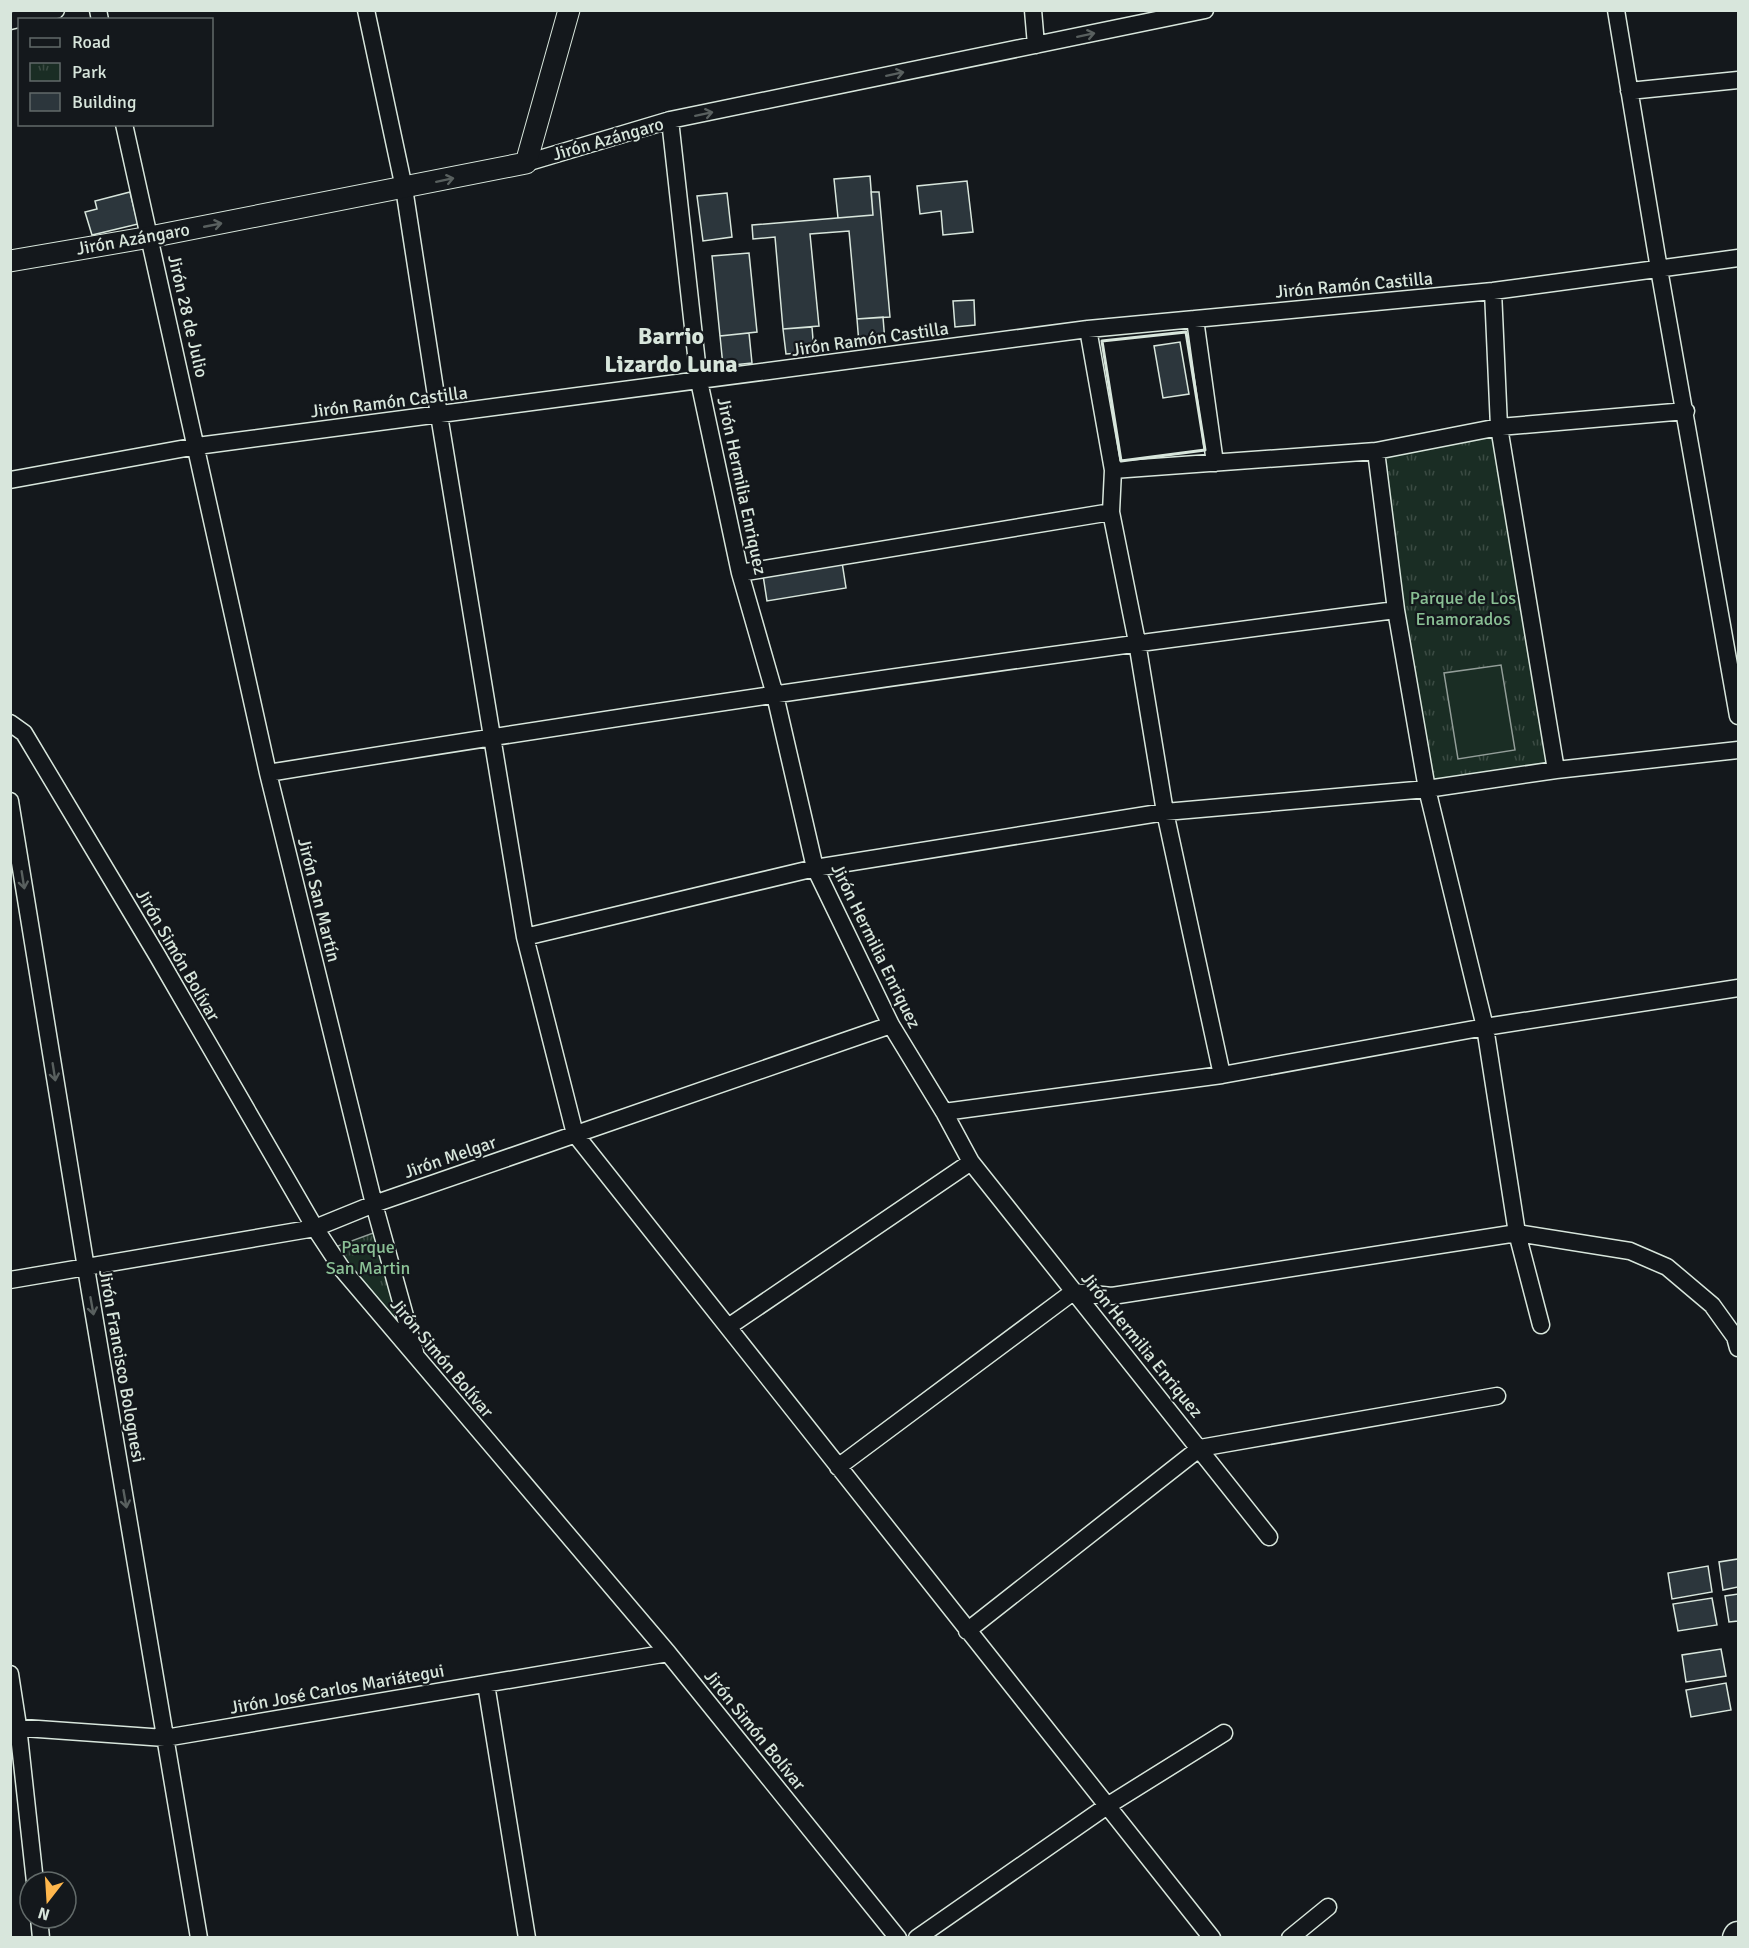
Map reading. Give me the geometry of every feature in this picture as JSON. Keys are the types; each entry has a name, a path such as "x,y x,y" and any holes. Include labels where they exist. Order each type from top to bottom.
{"street":[{"path":"23,18 56,10"},
{"path":"366,10 404,188 525,937 575,1134 1212,1938"},
{"path":"526,163 569,10"},
{"path":"1033,10 1036,45"},
{"name":"Jirón Azángaro","path":"10,261 150,237 526,163 670,120 1205,10"},
{"path":"1616,10 1738,716"},
{"path":"1629,91 1738,80"},
{"name":"Jirón Hermilia Enriquez","path":"670,120 699,381 740,573 775,695 814,867 891,1025 971,1161 1269,1537"},
{"name":"Jirón 28 de Julio","path":"124,126 197,446"},
{"name":"Jirón Ramón Castilla","path":"10,480 197,446 1088,329 1493,291 1738,258"},
{"path":"1493,291 1499,427 1556,770"},
{"path":"1195,319 1215,463"},
{"path":"1088,329 1113,470 1111,512 1137,642 1165,812 1222,1075"},
{"path":"1113,470 1376,451 1499,427 1686,411"},
{"name":"Jirón San Martín","path":"197,446 268,774 374,1204 417,1360"},
{"path":"1376,451 1396,610 1427,789 1485,1027 1517,1233 1541,1326"},
{"path":"740,573 1111,512"},
{"path":"268,774 491,737 1137,642 1396,610"},
{"name":"Jirón Simón Bolívar","path":"15,731 162,965 315,1228 342,1269 668,1653 898,1938"},
{"path":"525,937 814,867 1165,812 1427,789 1556,770 1738,750"},
{"name":"Jirón Francisco Bolognesi","path":"10,801 199,1938"},
{"path":"944,1112 1222,1075 1485,1027 1738,988"},
{"name":"Jirón Melgar","path":"10,1280 315,1228 374,1204 891,1025"},
{"path":"728,1328 971,1161"},
{"path":"838,1467 1073,1292 1112,1296 1517,1233 1630,1251 1667,1267 1712,1305 1735,1337 1738,1348"},
{"path":"968,1631 1200,1448 1497,1396"},
{"name":"Jirón José Carlos Mariátegui","path":"14,1727 165,1738 668,1653"},
{"path":"10,1674 14,1727 33,1870"},
{"path":"486,1684 527,1938"},
{"path":"917,1938 1107,1806 1224,1733"},
{"path":"1290,1938 1328,1907"}],"green space":[{"name":"Parque de Los Enamorados","path":"1500,433 1550,765 1427,789 1376,451"},
{"path":"1501,665 1515,750 1458,759 1444,673"},
{"name":"Parque San Martin","path":"384,1229 411,1346 335,1247"}],"building":[{"path":"870,176 873,215 838,218 834,179"},
{"path":"967,181 973,232 943,235 941,211 920,214 917,186"},
{"path":"130,192 138,224 92,235 85,212 97,209 95,201"},
{"path":"871,192 879,192 890,317 857,319 849,231 810,234 819,326 783,329 775,237 753,239 752,225 873,215"},
{"path":"727,193 732,237 703,241 697,196"},
{"path":"749,253 757,332 720,336 712,256"},
{"path":"974,300 975,325 955,327 953,301"},
{"path":"883,317 885,342 859,344 857,319"},
{"path":"812,327 814,352 786,354 783,329"},
{"path":"749,333 752,363 723,366 720,336"},
{"path":"1180,342 1189,394 1163,398 1154,346"},
{"path":"842,562 846,588 767,601 763,575"},
{"path":"1738,1559 1738,1587 1723,1590 1719,1562"},
{"path":"1708,1566 1712,1592 1672,1599 1668,1573"},
{"path":"1738,1594 1738,1621 1729,1622 1725,1596"},
{"path":"1712,1598 1717,1625 1678,1631 1673,1604"},
{"path":"1721,1649 1726,1676 1686,1682 1682,1655"},
{"path":"1726,1683 1731,1710 1691,1717 1686,1690"}],"wall":[{"path":"1186,332 1205,450 1121,461 1102,341 1186,332"}],"district":[{"name":"Barrio Lizardo Luna","path":"671,350"}]}
